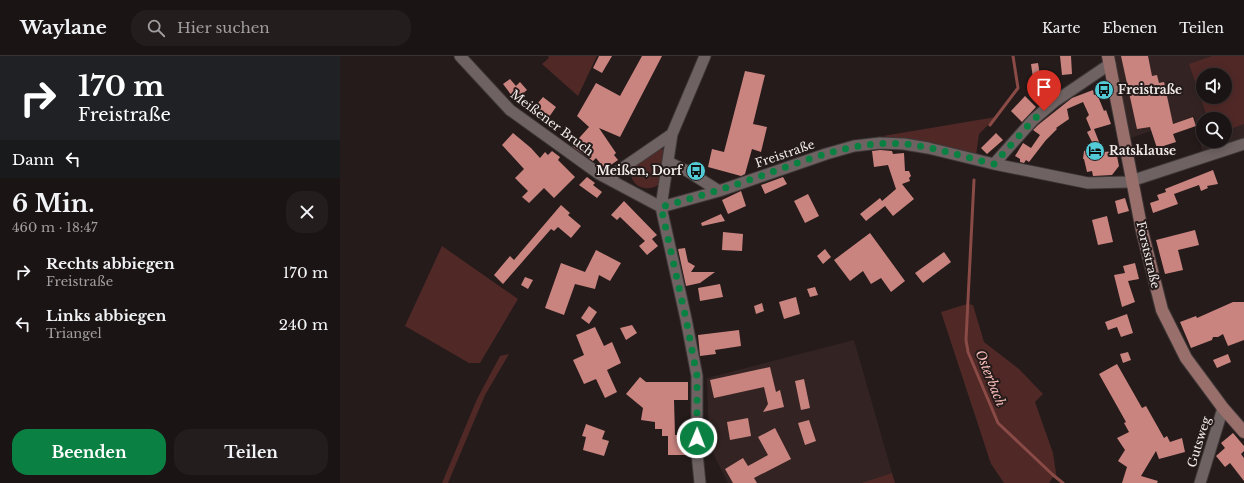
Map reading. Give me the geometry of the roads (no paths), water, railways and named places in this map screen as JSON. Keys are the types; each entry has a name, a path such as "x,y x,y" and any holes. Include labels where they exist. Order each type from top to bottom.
{"street":[{"name":"Meißener Bruch","path":"460,56 510,110 599,174 661,207"},
{"path":"700,483 696,454 697,376 661,207 672,134 705,56"},
{"path":"994,164 1033,120 1109,60"},
{"name":"Forststraße","path":"1109,60 1145,245 1162,310 1186,358 1244,432"},
{"path":"608,178 672,134"},
{"name":"Freistraße","path":"661,207 719,191 826,154 854,146 880,143 904,144 928,148 994,164 1088,183 1117,183 1132,181 1244,144"},
{"path":"668,162 689,172 719,191"},
{"name":"Gutsweg","path":"1200,483 1224,408"}],"waterway":[{"name":"Osterbach","path":"990,125 1018,88 1013,56"},
{"name":"Osterbach","path":"974,180 966,340 968,352 998,423 1063,483"}],"place":[{"name":"Freistraße","path":"1104,90"},
{"name":"Ratsklause","path":"1095,151"},
{"name":"Meißen, Dorf","path":"696,171"}]}
